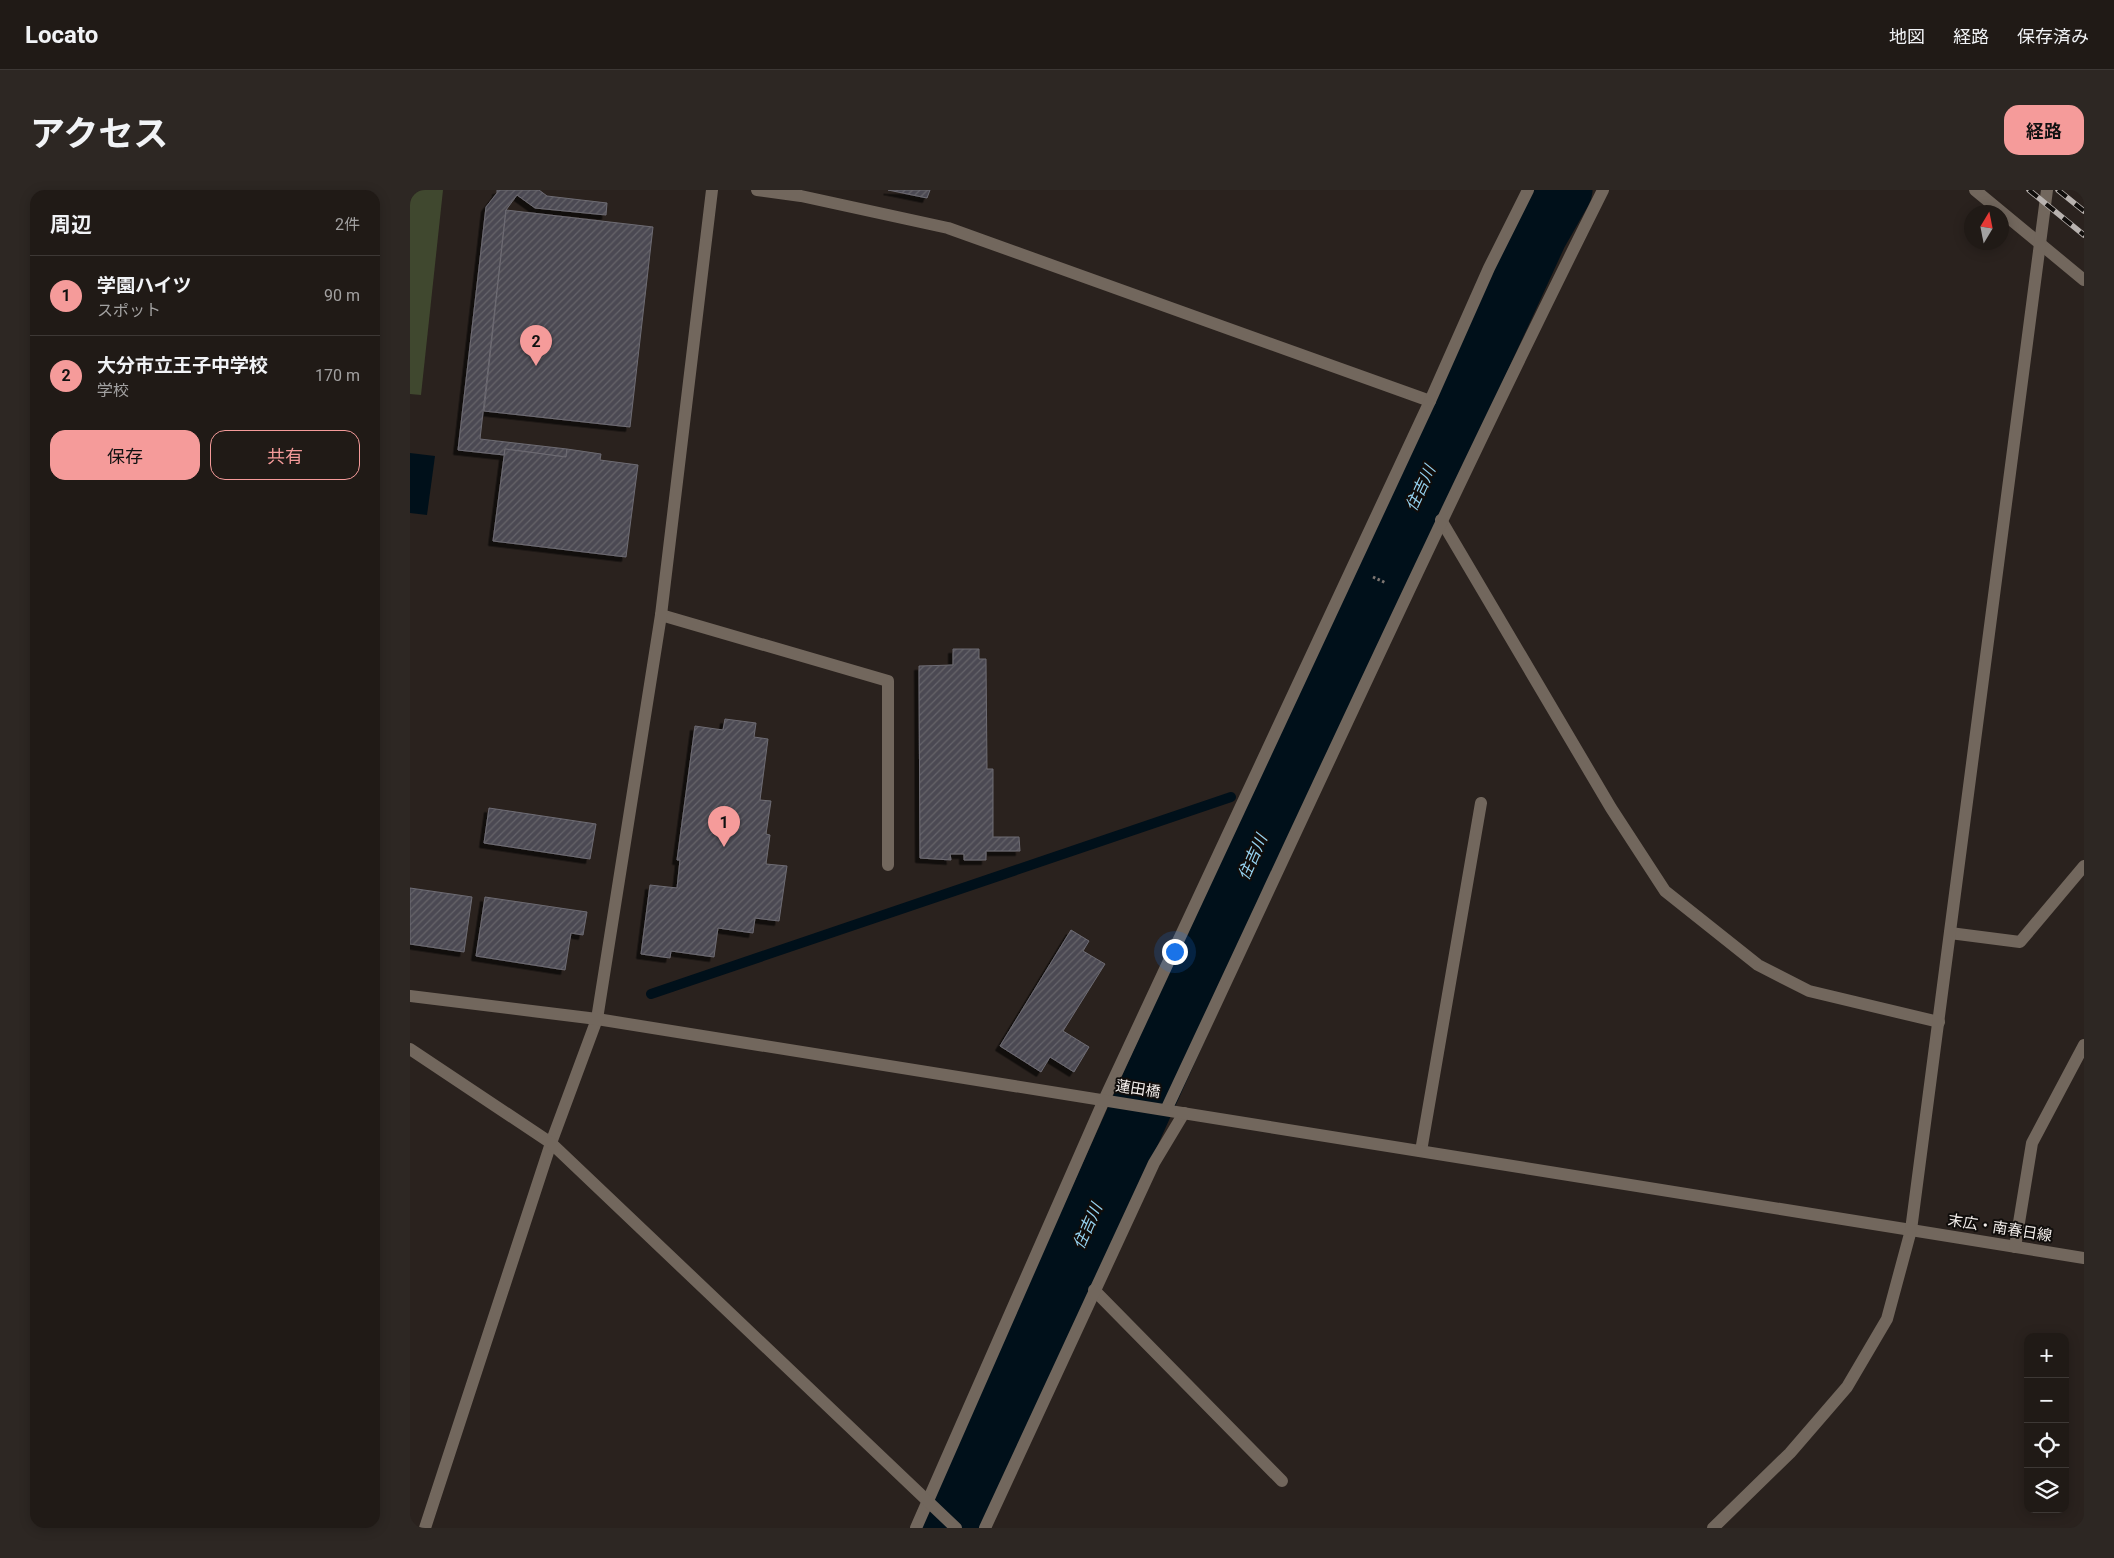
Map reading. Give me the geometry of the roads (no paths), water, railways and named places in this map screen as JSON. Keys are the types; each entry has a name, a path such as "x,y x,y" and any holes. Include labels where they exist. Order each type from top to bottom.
{"street":[{"path":"425,1528 551,1143 597,1019 661,615 712,190"},
{"path":"757,190 801,196 948,228 1430,401"},
{"path":"916,1528 1104,1100 1430,401 1489,268 1528,190"},
{"path":"1166,1110 1513,369 1603,190"},
{"path":"1975,190 2084,280"},
{"path":"1713,1528 1790,1453 1847,1387 1887,1319 1911,1230 2047,190"},
{"path":"1442,520 1611,808 1664,891 1758,965 1809,991 1939,1022"},
{"path":"661,615 888,681 888,865"},
{"path":"1421,1151 1481,803"},
{"path":"1950,933 2020,942 2084,866"},
{"name":"蓮田橋","path":"410,996 597,1019 1421,1151"},
{"path":"2014,1247 2032,1143 2084,1045"},
{"path":"410,1049 551,1143 956,1528"},
{"path":"985,1528 1154,1163 1184,1113"},
{"name":"末広・南春日線","path":"1421,1151 2084,1258"},
{"path":"1094,1290 1282,1482"}],"water":[{"path":"410,453 435,456 427,515 410,513"}],"waterway":[{"name":"住吉川","path":"952,1528 1290,777 1311,725 1537,234 1562,190"},
{"path":"1276,782 1290,777"},
{"path":"651,994 1231,797"}],"railway":[{"path":"2029,190 2084,235"},
{"path":"2058,190 2084,211"}],"place":[{"name":"大分市立王子中学校","path":"536,366"},
{"name":"学園ハイツ","path":"724,847"}]}
